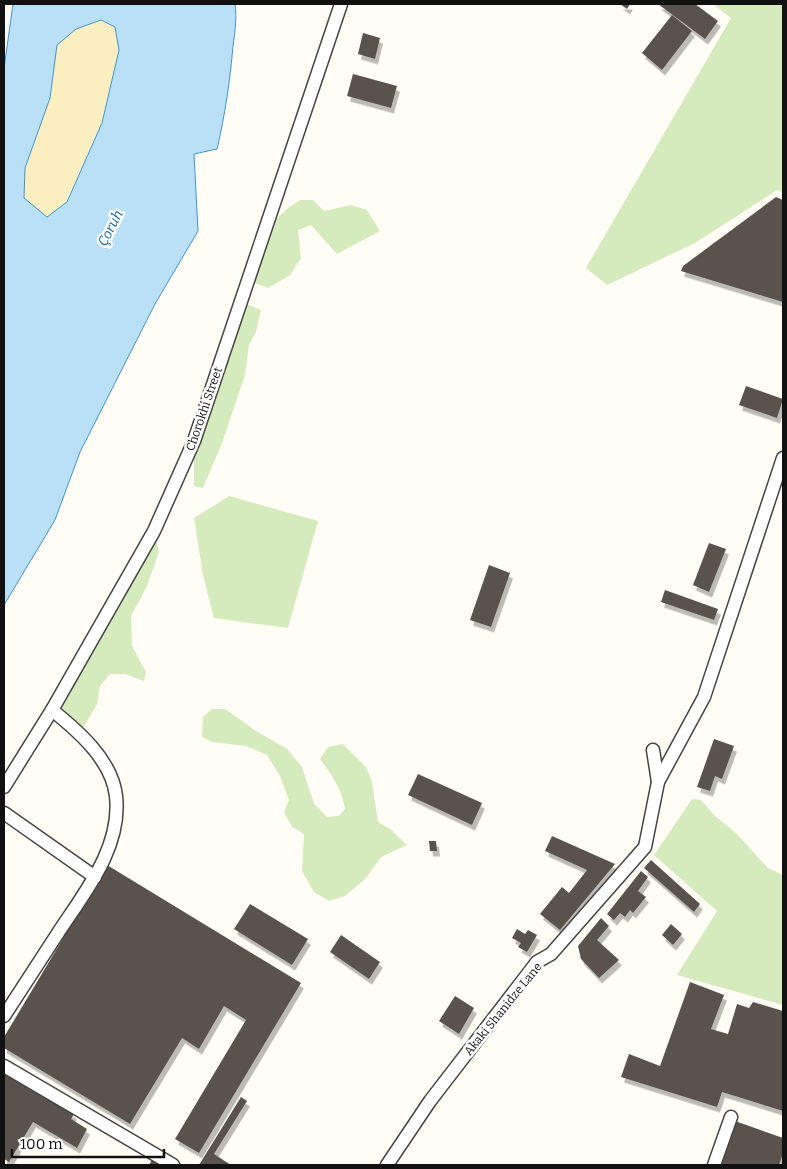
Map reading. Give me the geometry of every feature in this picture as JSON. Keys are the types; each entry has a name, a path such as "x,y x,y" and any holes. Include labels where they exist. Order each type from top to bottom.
{"street":[{"name":"Chorokhi Street","path":"4,787 52,710 154,531 194,441 341,4"},
{"path":"658,782 704,697 783,458"},
{"path":"4,1016 95,877 109,847 115,819 116,796 111,777 90,745 52,710"},
{"name":"Akaki Shanidze Lane","path":"388,1165 430,1101 537,962 551,954 645,846 658,782 653,750"},
{"path":"4,813 95,877"},
{"path":"4,1066 173,1165"},
{"path":"714,1165 731,1117"}],"green space":[{"path":"713,4 783,4 783,192 777,190 695,243 607,285 586,268 731,18"},
{"path":"300,200 313,200 324,211 351,205 367,210 380,231 337,254 311,225 298,230 301,258 290,275 268,288 248,280 273,222"},
{"path":"241,302 261,310 256,332 249,345 245,375 222,443 203,488 194,486 194,441"},
{"path":"229,496 318,521 288,628 214,618 203,575 194,518"},
{"path":"154,531 159,552 147,586 131,616 132,646 146,672 144,681 125,674 110,674 100,686 97,704 80,733 52,710"},
{"path":"212,709 225,709 256,731 287,749 302,767 314,804 327,817 339,816 345,809 336,782 320,759 328,747 343,744 366,767 372,782 378,822 390,829 407,845 381,857 365,879 345,896 329,901 314,892 302,871 304,834 292,827 284,812 289,800 280,776 267,755 246,746 212,742 202,737 203,717"},
{"path":"692,799 701,800 716,817 735,832 768,868 783,875 783,1005 677,975 717,911 654,855"}],"sand":[{"path":"101,20 115,27 120,50 102,123 67,202 47,217 24,198 25,168 50,98 57,45 76,29"}],"water":[{"name":"Çoruh","path":"13,4 235,4 236,25 225,111 217,149 194,154 198,231 155,304 80,452 55,520 4,605 4,68","holes":["101,20 115,27 119,50 102,123 67,202 47,217 24,198 25,168 50,98 57,45 76,29"]}],"building":[{"path":"620,4 630,4 627,9"},
{"path":"658,4 695,4 718,21 705,39"},
{"path":"672,15 692,31 662,70 642,53"},
{"path":"363,33 380,38 375,59 358,54"},
{"path":"353,74 397,86 391,108 347,96"},
{"path":"776,197 783,200 783,302 681,271 683,266"},
{"path":"746,386 783,399 777,418 739,405"},
{"path":"709,543 726,549 709,592 693,585"},
{"path":"489,565 510,573 491,627 470,620"},
{"path":"665,590 718,609 714,620 661,602"},
{"path":"714,739 734,746 722,779 715,776 710,791 697,787"},
{"path":"418,774 482,803 472,825 408,795"},
{"path":"552,836 615,864 560,930 540,914 562,887 569,893 587,870 545,851"},
{"path":"429,841 436,841 437,851 430,851"},
{"path":"651,860 700,904 694,912 644,868"},
{"path":"107,865 301,983 199,1153 175,1139 246,1020 224,1006 199,1049 182,1038 130,1124 4,1048 4,1037"},
{"path":"641,871 648,877 638,891 646,897 633,913 630,910 625,917 620,913 614,920 607,914"},
{"path":"250,904 308,939 292,965 234,929"},
{"path":"601,918 609,926 597,940 619,960 599,978 581,959 578,946"},
{"path":"671,924 682,934 673,945 662,935"},
{"path":"517,929 525,934 528,930 537,935 527,952 518,947 521,943 512,938"},
{"path":"341,935 380,962 369,979 330,952"},
{"path":"690,982 724,995 711,1029 728,1034 737,1004 749,1008 753,1002 783,1011 783,1111 722,1092 717,1107 621,1077 629,1054 660,1066"},
{"path":"455,996 474,1008 459,1034 439,1021"},
{"path":"5,1073 74,1114 71,1119 87,1129 77,1148 33,1122 9,1162 4,1159"},
{"path":"241,1097 247,1101 214,1154 231,1165 199,1165"},
{"path":"735,1121 783,1138 783,1153 779,1165 720,1165"},
{"path":"152,1160 160,1165 149,1165"}]}
